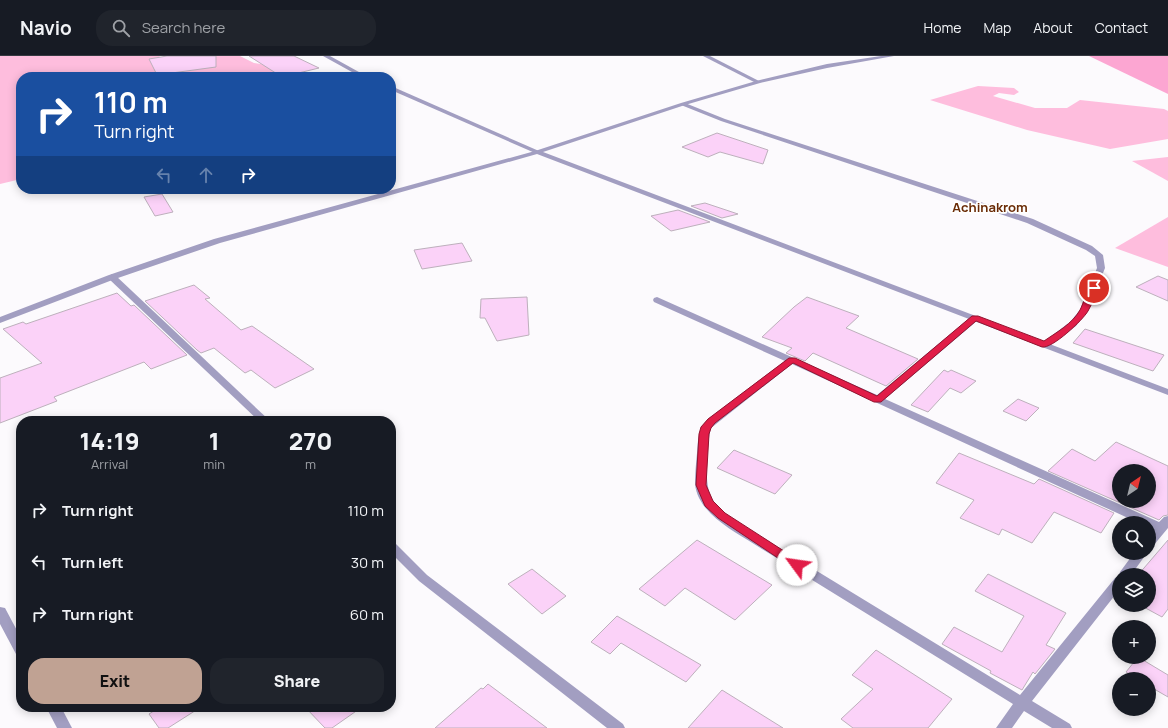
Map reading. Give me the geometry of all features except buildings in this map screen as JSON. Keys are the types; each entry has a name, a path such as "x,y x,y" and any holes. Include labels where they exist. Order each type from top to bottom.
{"street":[{"path":"326,56 356,72"},
{"path":"706,56 758,82"},
{"path":"396,191 537,152 683,104 758,82 827,66 891,56"},
{"path":"396,90 537,152 1168,392"},
{"path":"683,104 723,120 1030,221 1089,248 1099,255 1101,268 1084,312 1073,324 1045,345"},
{"path":"0,320 112,277 217,241 386,194"},
{"path":"112,277 259,416"},
{"path":"657,300 878,400 1165,524 1156,535"},
{"path":"878,400 975,318"},
{"path":"792,360 706,427 704,434 701,485 709,503 721,516 758,541 1065,728"},
{"path":"396,551 424,578 618,728"},
{"path":"1129,568 1136,560"},
{"path":"1002,728 1112,590"},
{"path":"0,612 16,641"},
{"path":"56,712 65,728"}],"shaded area":[{"path":"0,56 159,56 163,59 177,56 240,56 254,63 274,66 284,72 16,72 16,180 0,184"},
{"path":"1089,56 1168,56 1168,94"},
{"path":"978,86 1014,88 1019,92 1014,95 999,93 993,96 1035,108 1067,108 1080,100 1164,109 1168,111 1168,139 1110,149 1027,130 930,100"},
{"path":"1168,157 1168,181 1132,161"},
{"path":"1168,217 1168,267 1115,248"}],"district":[{"name":"Achinakrom","path":"990,207"}],"route":[{"path":"797,565 721,516 709,503 701,485 704,434 706,427 712,421 792,360 878,400 975,318 1045,345 1073,324 1084,312 1094,288"}]}
